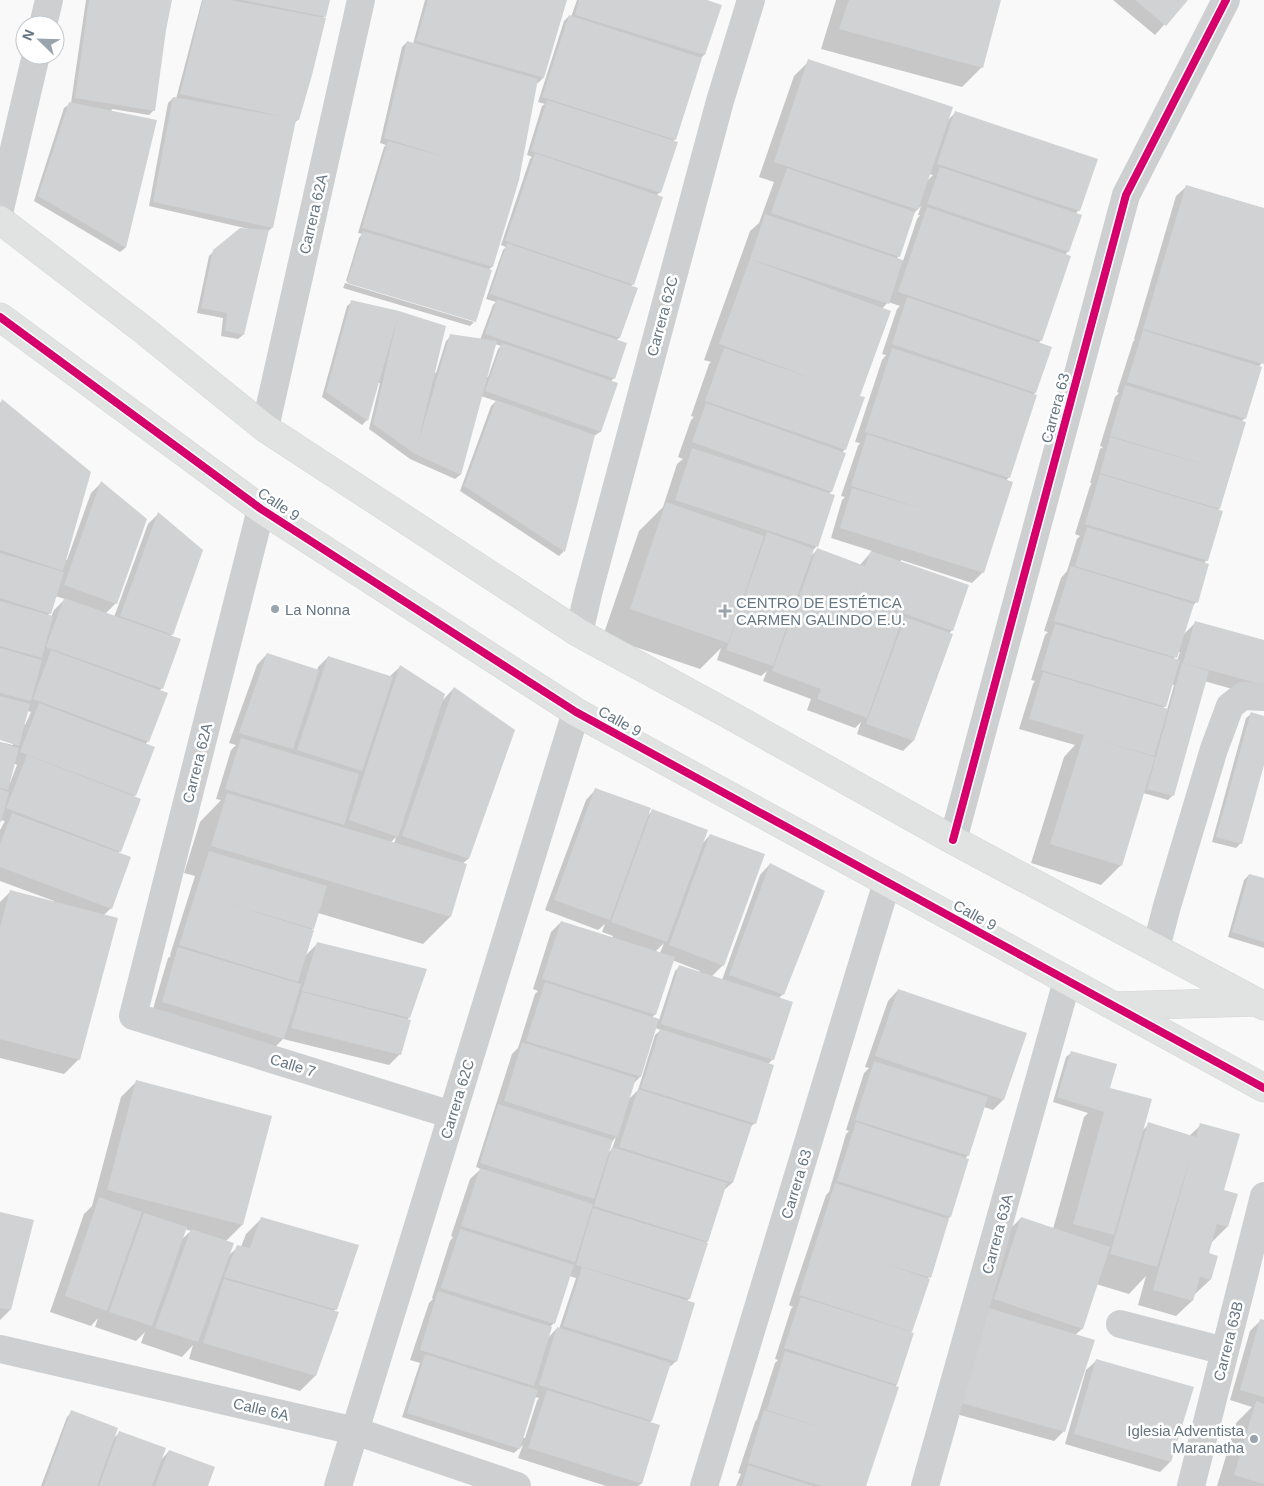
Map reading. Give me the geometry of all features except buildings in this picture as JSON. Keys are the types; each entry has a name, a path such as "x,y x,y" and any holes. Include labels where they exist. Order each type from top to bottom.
{"main road":[{"path":"0,220 141,328 264,428 579,633 953,840 1261,1004"},
{"name":"Calle 9","path":"0,317 261,509 576,712 1264,1088"},
{"path":"1113,1006 1261,1004"}],"street":[{"path":"45,15 48,0"},
{"name":"Carrera 62A","path":"264,428 361,0"},
{"name":"Carrera 62C","path":"579,633 714,120 751,0"},
{"name":"Carrera 63","path":"953,840 1126,194 1226,0"},
{"path":"0,209 34,65"},
{"name":"Carrera 62A","path":"133,1016 261,509"},
{"path":"1156,948 1214,749 1230,706 1243,696 1264,697"},
{"name":"Carrera 62C","path":"338,1486 576,712"},
{"name":"Carrera 63","path":"704,1486 887,882"},
{"name":"Carrera 63A","path":"925,1486 1067,981"},
{"name":"Calle 7","path":"133,1016 452,1115"},
{"name":"Carrera 63B","path":"1191,1486 1264,1196"},
{"path":"1120,1324 1225,1351"},
{"name":"Calle 6A","path":"0,1349 355,1431 517,1486"}],"cycle path":[{"path":"953,840 1126,195 1226,0"},
{"path":"0,317 261,509 576,712 1264,1088"}],"place":[{"name":"La Nonna","path":"275,609"},
{"name":"CENTRO DE ESTÉTICA CARMEN GALINDO E.U.","path":"725,611"},
{"name":"Iglesia Adventista Maranatha","path":"1254,1439"}]}
